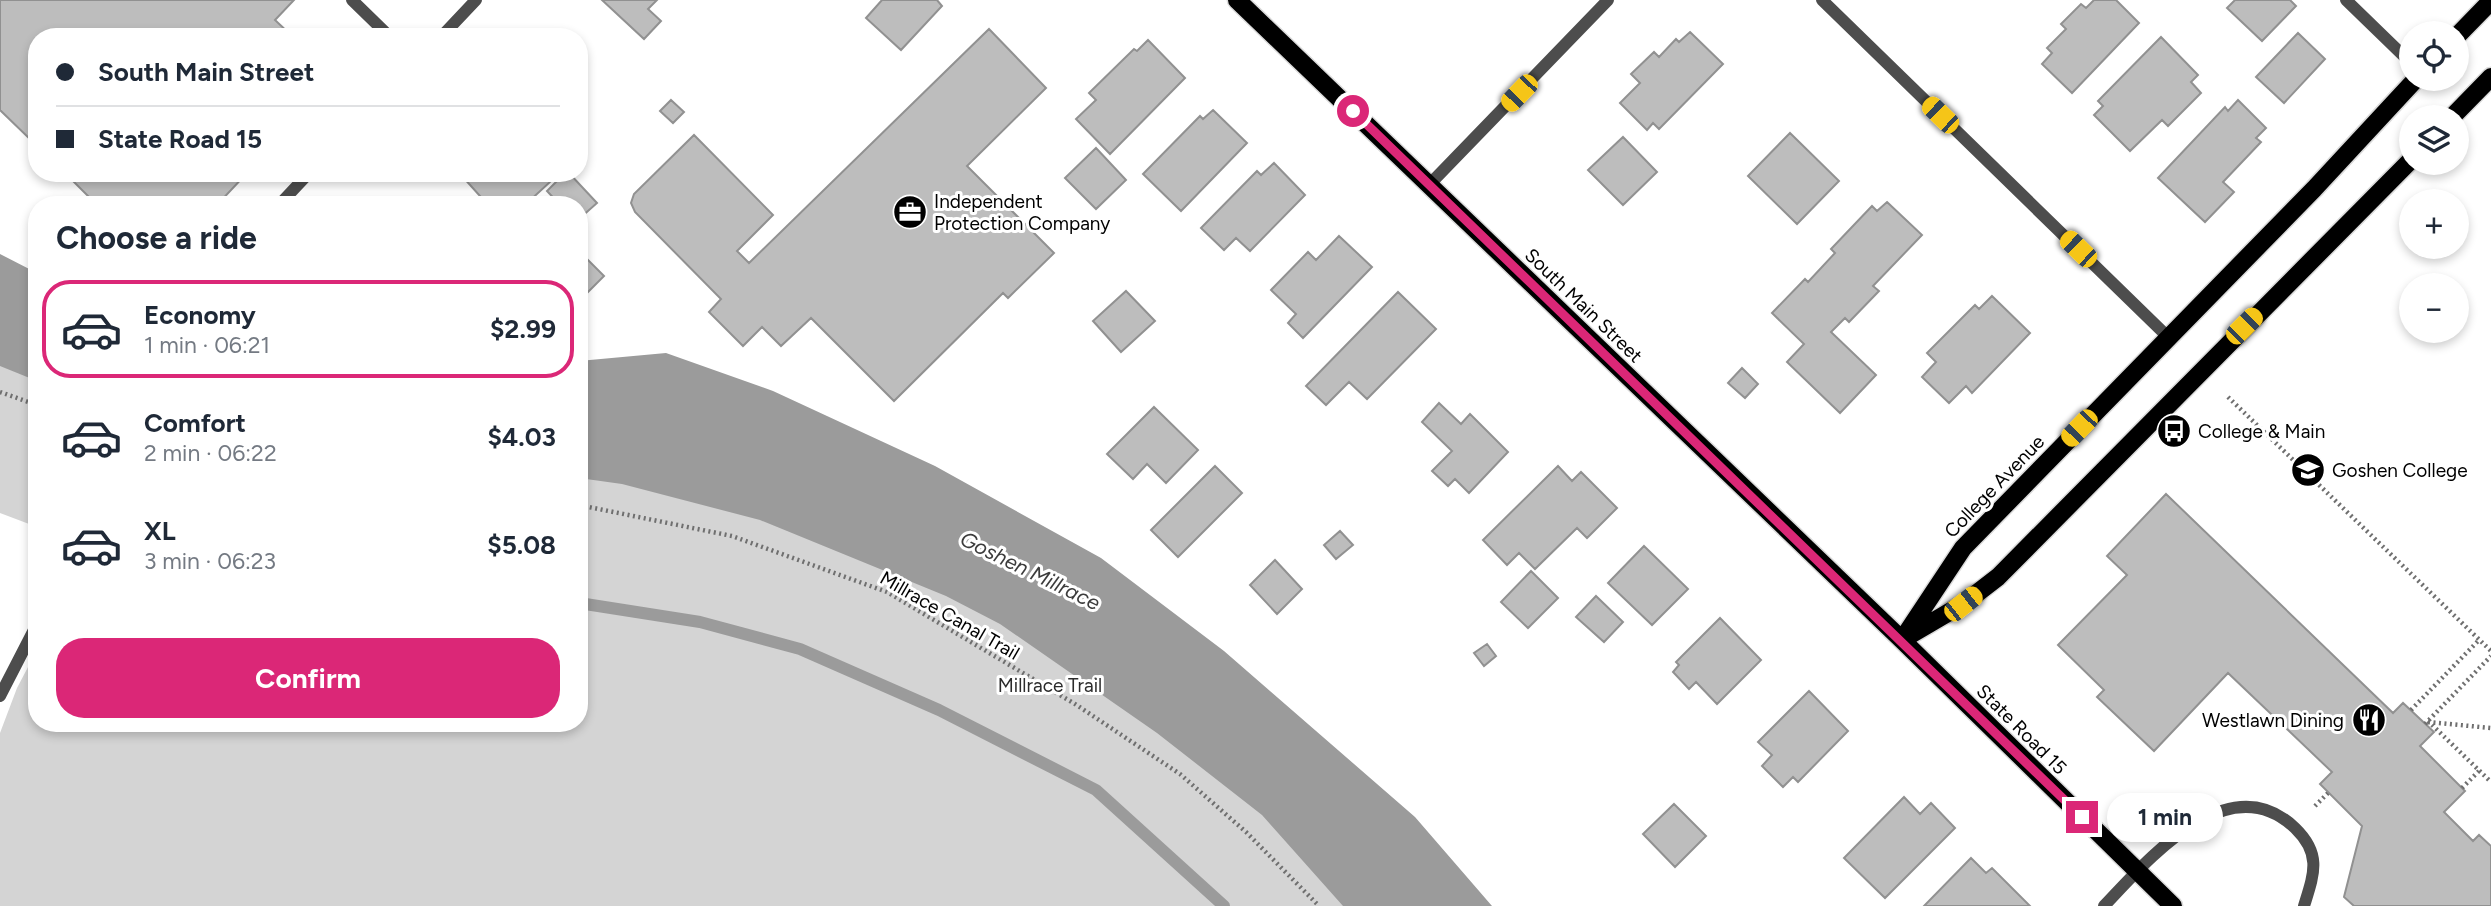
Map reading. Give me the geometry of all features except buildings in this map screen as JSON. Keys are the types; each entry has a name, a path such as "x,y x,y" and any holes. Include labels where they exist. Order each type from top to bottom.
{"main road":[{"name":"South Main Street","path":"1237,0 1902,640"},
{"path":"2469,24 2491,1"},
{"path":"2464,105 2491,77"},
{"name":"College Avenue","path":"1902,640 1963,548 2314,189 2405,91"},
{"path":"1902,640 1963,604 1998,577 2399,172"},
{"name":"State Road 15","path":"1902,640 2173,906"}],"street":[{"path":"352,0 381,28"},
{"path":"450,28 476,0"},
{"path":"1429,185 1608,0"},
{"path":"1822,0 2168,337"},
{"path":"2346,0 2399,51"},
{"path":"287,196 301,182"},
{"path":"0,696 28,642"},
{"path":"2104,906 2175,834 2208,816 2230,808 2256,809 2285,818 2309,842 2315,872 2304,906"}],"path":[{"path":"0,392 28,402"},
{"path":"2228,397 2491,653 2426,723"},
{"name":"Millrace Canal Trail","path":"588,507 732,536 797,557 887,592 1075,704 1180,775 1246,832 1319,906"},
{"path":"2411,710 2479,640"},
{"path":"2426,723 2491,728"},
{"path":"2426,723 2491,782"},
{"path":"2462,788 2479,771"},
{"path":"2315,807 2328,793"}],"green space":[{"path":"0,262 28,270 28,524 0,513"},
{"name":"Millrace Trail","path":"588,431 1095,619 1391,906 0,906 0,733 28,667 28,732 588,732"}],"water":[{"path":"0,254 28,268 28,377 0,366"},
{"name":"Goshen Millrace","path":"666,353 773,391 935,466 1101,558 1224,651 1415,817 1492,906 1343,906 1262,815 1157,733 1000,624 946,596 760,520 622,484 588,479 588,360"}],"waterway":[{"path":"588,604 700,622 800,649 939,710 1096,790 1224,906"}],"place":[{"name":"Independent Protection Company","path":"910,212"},
{"name":"College & Main","path":"2174,431"},
{"name":"Goshen College","path":"2308,470"},
{"name":"Westlawn Dining","path":"2369,720"}],"route":[{"path":"1353,111 2082,817"}]}
